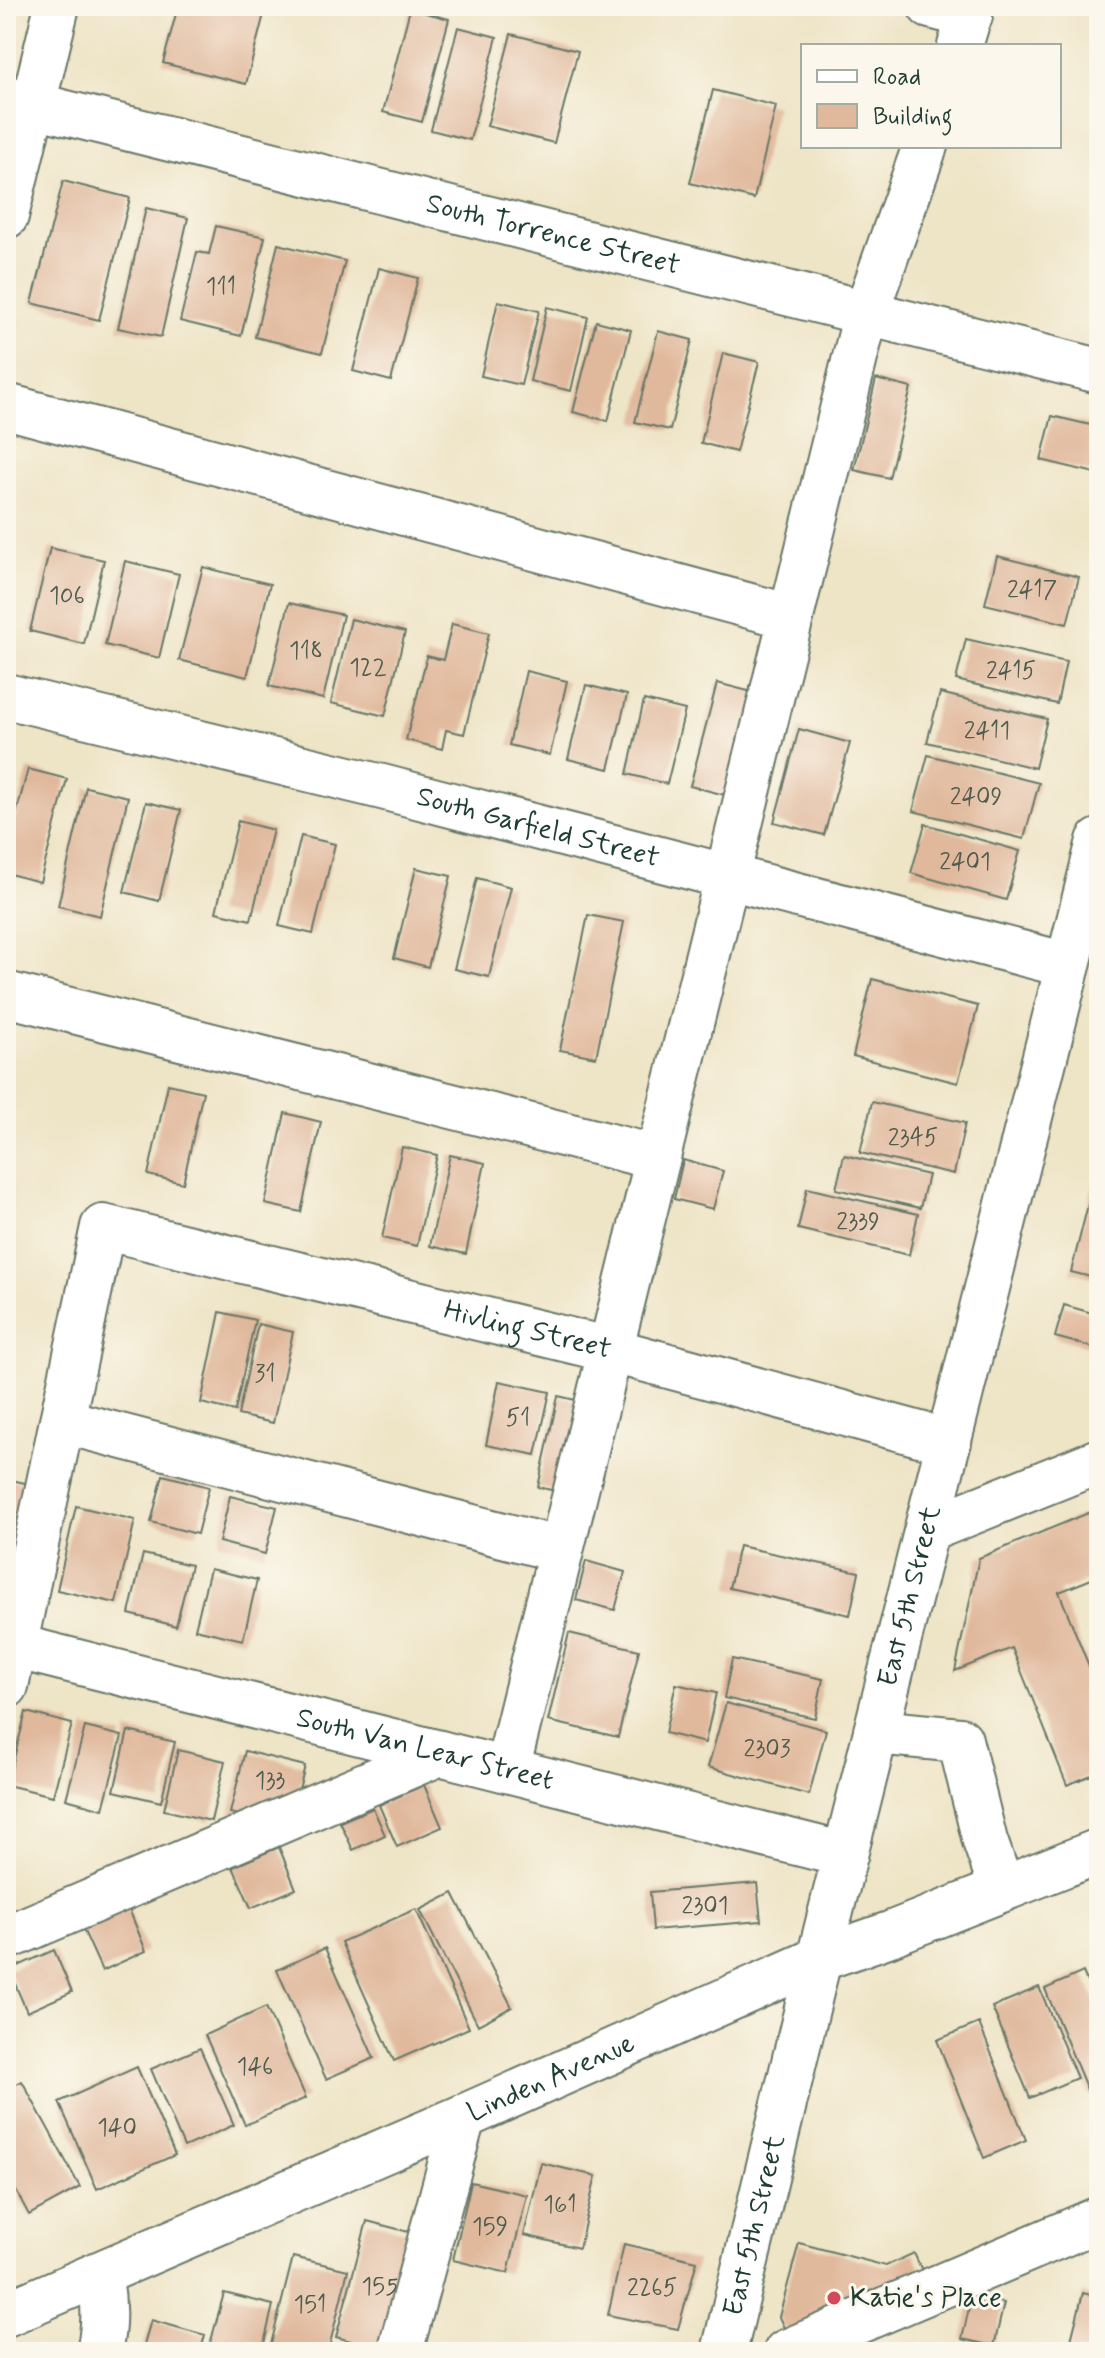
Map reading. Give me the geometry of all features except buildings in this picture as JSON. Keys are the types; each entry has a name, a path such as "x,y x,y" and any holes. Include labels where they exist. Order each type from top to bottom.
{"street":[{"path":"6,216 19,101 57,6"},
{"name":"South Torrence Street","path":"19,101 1099,371"},
{"path":"507,1770 866,313 924,148"},
{"path":"6,406 791,617"},
{"name":"South Garfield Street","path":"6,696 382,787 1067,965"},
{"name":"East 5th Street","path":"724,2352 819,1959 1099,841"},
{"path":"6,994 658,1158"},
{"name":"Hivling Street","path":"62,1421 103,1227 610,1350 949,1442"},
{"path":"9,1659 62,1421 561,1550"},
{"path":"927,1530 1099,1461"},
{"name":"South Van Lear Street","path":"9,1659 440,1753 845,1855"},
{"path":"876,1732 960,1740 985,1841 1002,1889"},
{"path":"6,1938 440,1753"},
{"name":"Linden Avenue","path":"6,2314 819,1959 1099,1851"},
{"path":"400,2352 463,2117"},
{"path":"786,2352 1099,2219"},
{"path":"99,2275 104,2296 104,2330 99,2352"}],"place":[{"name":"Katie's Place","path":"834,2298"}]}
